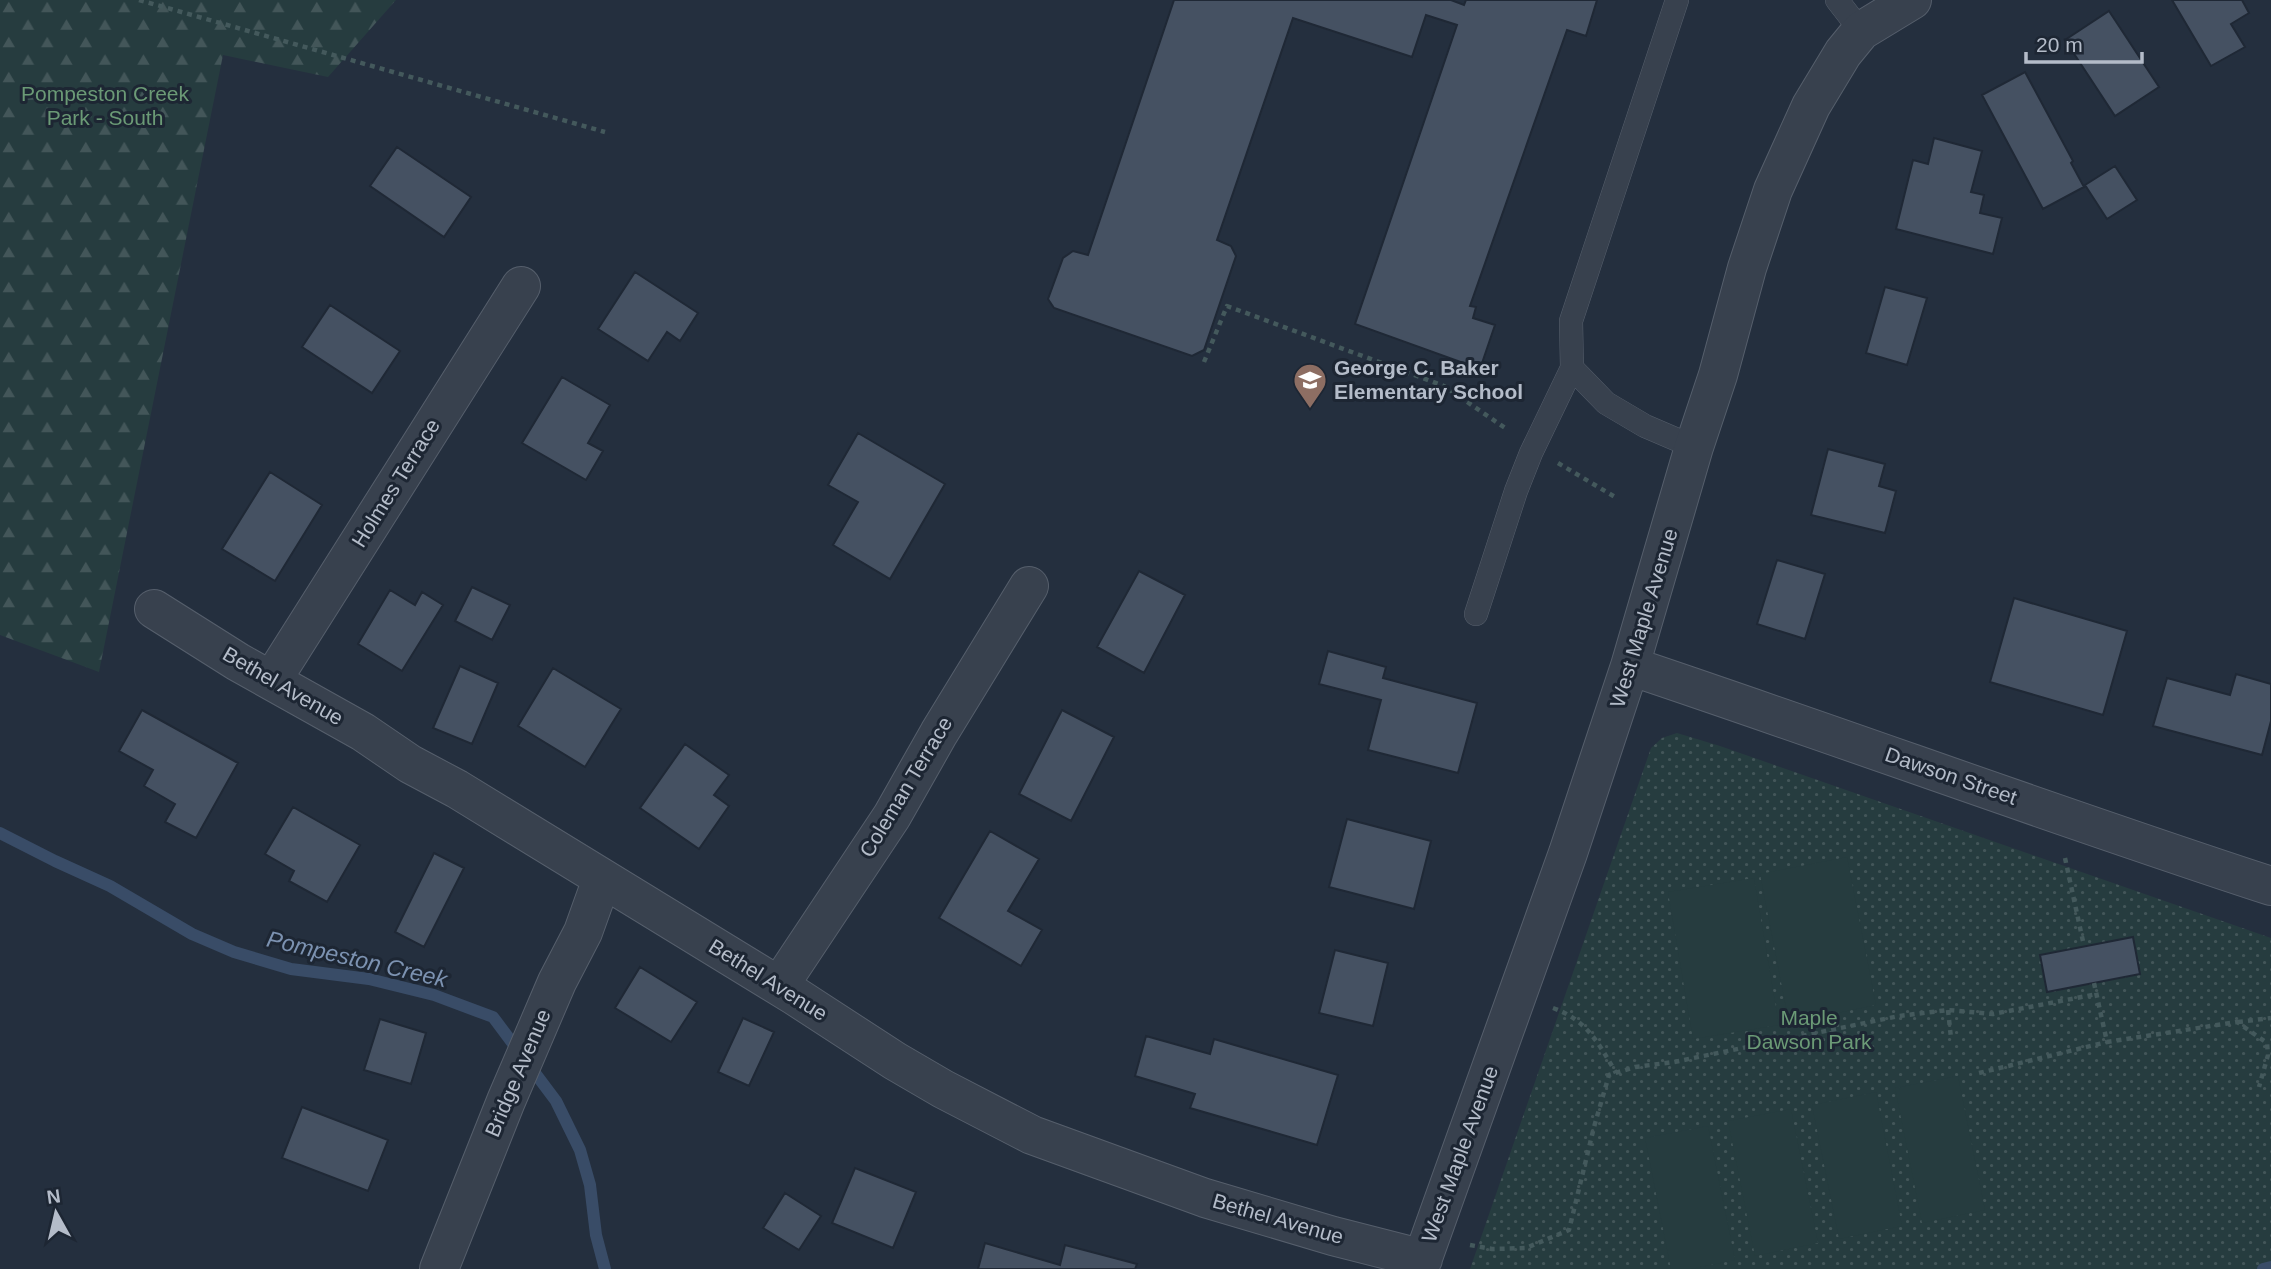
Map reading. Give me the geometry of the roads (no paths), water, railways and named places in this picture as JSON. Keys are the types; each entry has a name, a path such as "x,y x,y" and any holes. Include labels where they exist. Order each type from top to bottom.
{"street":[{"name":"West Maple Avenue","path":"1421,1264 1572,841 1630,666 1693,447 1718,375 1747,268 1773,190 1811,106 1843,53 1861,31 1912,0"},
{"name":"Holmes Terrace","path":"272,680 521,286"},
{"name":"Coleman Terrace","path":"779,986 892,816 946,721 1029,586"},
{"name":"Bethel Avenue","path":"154,609 238,662 363,732 410,764 457,789 943,1089 1032,1135 1205,1198 1421,1264"},
{"name":"Dawson Street","path":"1630,666 1790,719 2193,862 2271,886"},
{"name":"Bridge Avenue","path":"439,1269 556,982 583,932 603,879"}],"lane":[{"path":"1476,614 1516,491 1531,453 1573,368 1571,321 1677,0"},
{"path":"1837,0 1861,31"},
{"path":"1573,368 1606,403 1645,426 1693,447"}],"waterway":[{"name":"Pompeston Creek","path":"0,833 110,886 192,934 234,952 291,969 369,979 434,995 493,1017 556,1101 580,1150 590,1185 596,1235 605,1269"},
{"name":"Pompeston Creek","path":"2263,1269 2271,1267"}],"place":[{"name":"George C. Baker Elementary School","path":"1310,410"}],"park label":[{"name":"Pompeston Creek Park - South","path":"105,106"},
{"name":"Maple Dawson Park","path":"1809,1030"}]}
